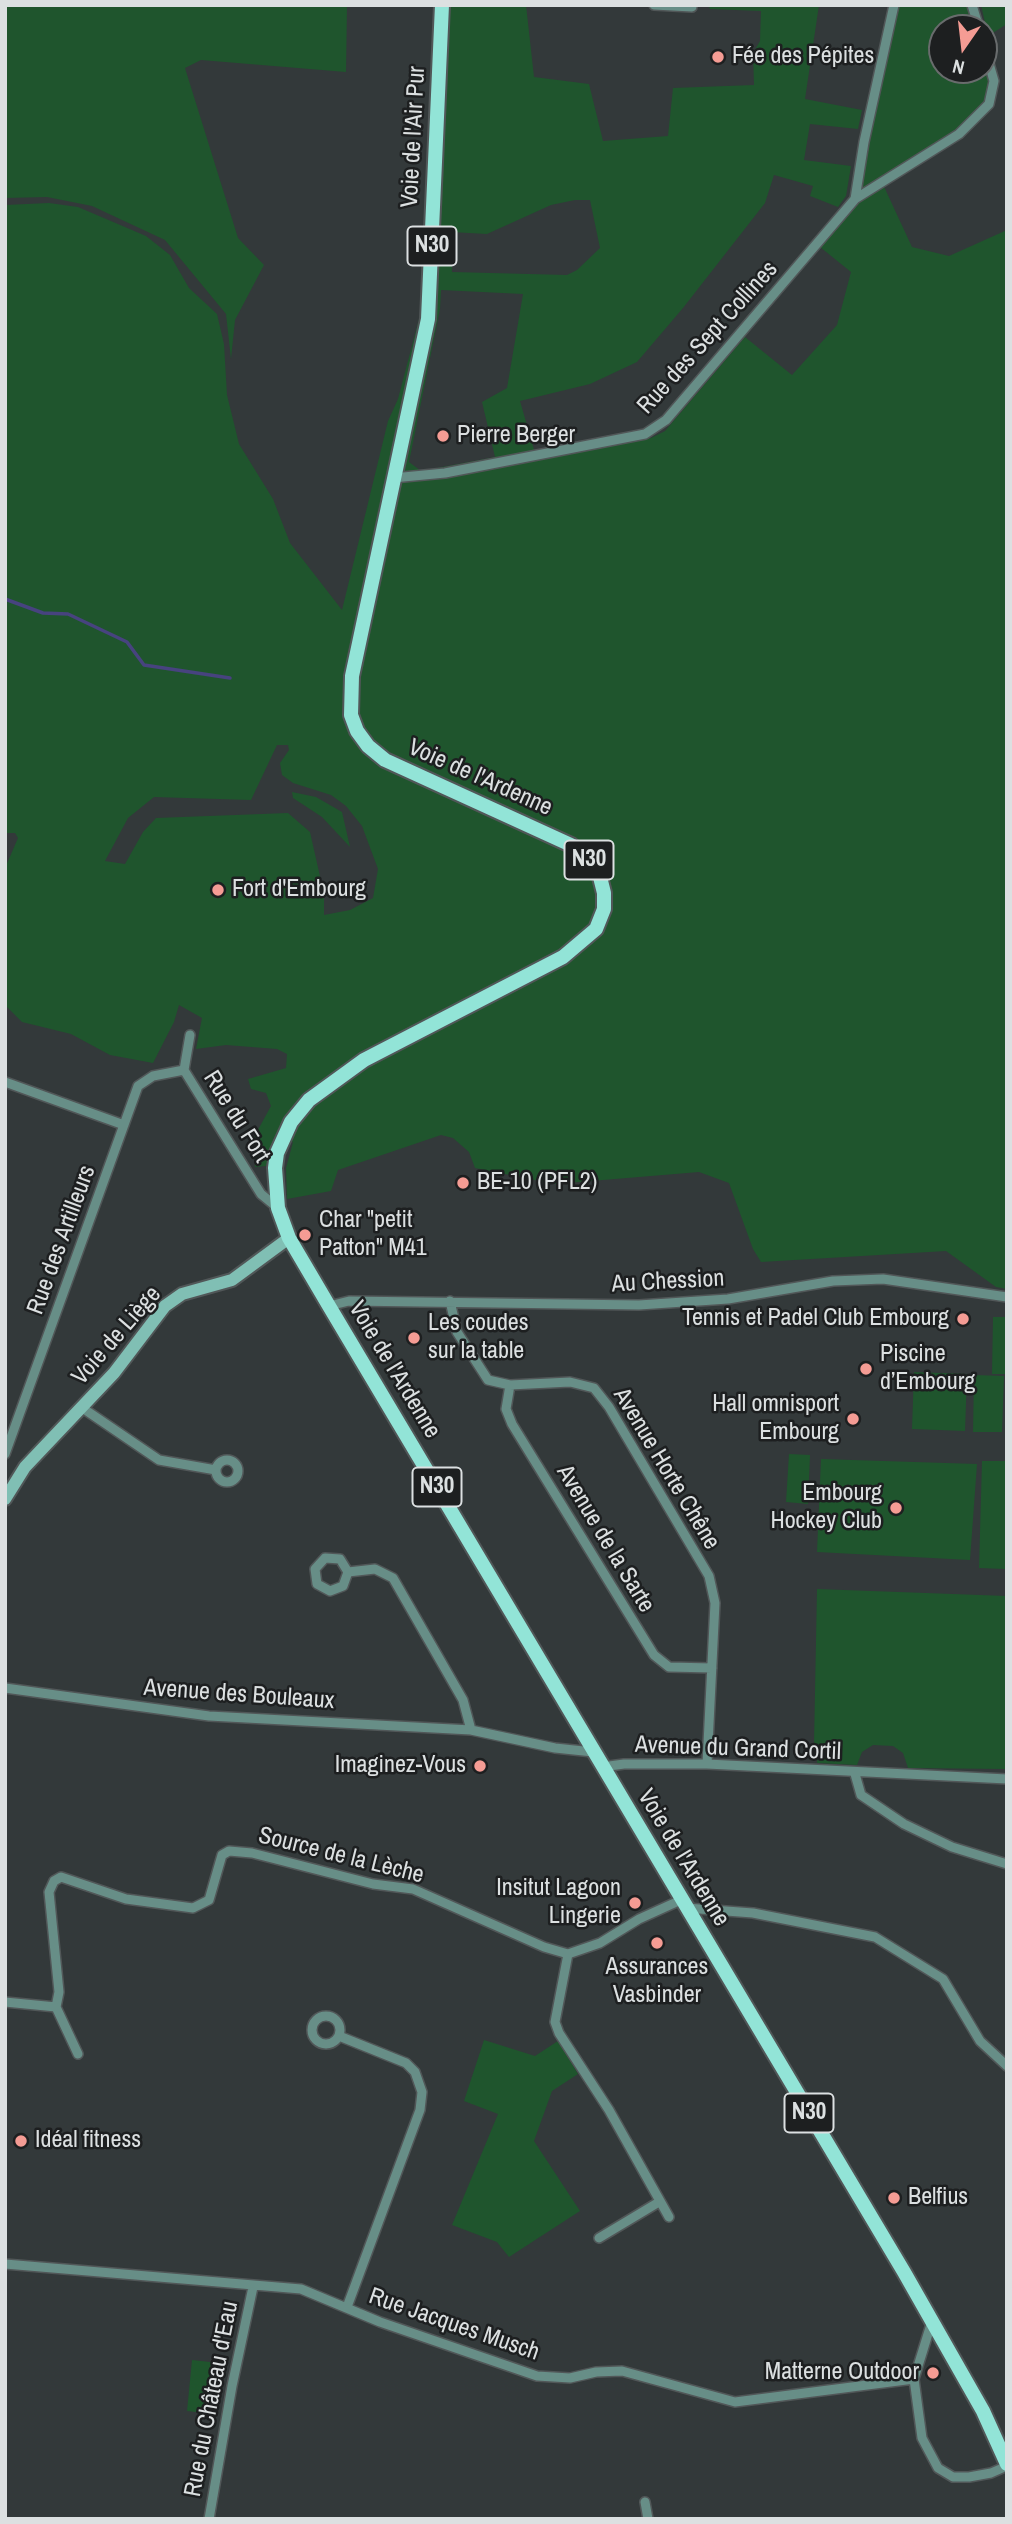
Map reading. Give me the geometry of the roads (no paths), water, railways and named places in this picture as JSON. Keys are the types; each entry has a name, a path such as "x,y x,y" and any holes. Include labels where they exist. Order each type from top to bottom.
{"main road":[{"name":"Voie de l'Air Pur","path":"393,478 428,319 442,5"},
{"name":"Voie de l'Ardenne","path":"393,478 352,676 349,696 353,723 369,746 385,760 571,845 589,860 600,877 604,909 596,929 563,957 364,1060 309,1100 291,1122 277,1153 275,1184 278,1208 289,1238 932,2321 983,2412 1007,2465"}],"street":[{"path":"654,5 692,7"},
{"path":"855,199 864,142 894,5"},
{"name":"Rue des Sept Collines","path":"393,478 459,470 645,434 657,428 855,199 959,134 989,104 993,84"},
{"name":"Rue du Fort","path":"190,1035 184,1070 261,1195 278,1208"},
{"name":"Rue des Artilleurs","path":"5,1454 138,1086 153,1076 184,1070"},
{"path":"5,1082 124,1125"},
{"name":"Voie de Liège","path":"5,1499 26,1467 114,1373 170,1302 182,1294 232,1280 289,1238"},
{"name":"Au Chession","path":"329,1306 349,1301 639,1305 728,1299 833,1281 883,1279 1007,1297"},
{"path":"450,1301 457,1332 488,1380 510,1385"},
{"name":"Avenue Horte Chêne","path":"510,1385 570,1381 594,1388 610,1407 714,1588 707,1764"},
{"name":"Avenue de la Sarte","path":"510,1385 506,1409 512,1424 654,1655 669,1667 712,1668"},
{"path":"81,1407 159,1460 216,1470"},
{"path":"348,1572 375,1569 393,1578 463,1700 471,1730"},
{"name":"Avenue des Bouleaux","path":"5,1688 209,1716 471,1730 555,1748 593,1752"},
{"name":"Avenue du Grand Cortil","path":"602,1767 624,1764 707,1764 855,1773 861,1795 904,1824 952,1847 1007,1864"},
{"path":"855,1773 1007,1779"},
{"name":"Source de la Lèche","path":"56,2007 59,1992 48,1908 48,1892 54,1881 61,1877 72,1879 125,1899 192,1908 209,1900 222,1855 229,1851 252,1853 373,1884 413,1889 544,1947 568,1954"},
{"path":"670,2217 659,2202 609,2110 559,2033 555,2022 568,1954 600,1943 639,1919 684,1904 753,1913 875,1937 943,1979 980,2041 1007,2066"},
{"path":"5,2002 56,2007 78,2053"},
{"path":"340,2036 406,2063 415,2072 422,2092 420,2110 347,2307"},
{"path":"599,2238 659,2202"},
{"name":"Rue Jacques Musch","path":"5,2264 301,2289 380,2322 537,2376 570,2378 596,2372 622,2371 735,2402 914,2379"},
{"path":"207,2269 212,2282"},
{"name":"Rue du Château d'Eau","path":"209,2519 232,2386 253,2287"},
{"path":"932,2321 914,2379 922,2438 938,2468 953,2477 992,2473 1007,2465"},
{"path":"645,2502 648,2519"}],"waterway":[{"path":"5,599 43,613 68,614 127,642 144,665 230,678"}],"place":[{"name":"Fée des Pépites","path":"718,57"},
{"name":"Pierre Berger","path":"443,436"},
{"name":"Fort d'Embourg","path":"218,890"},
{"name":"BE-10 (PFL2)","path":"463,1183"},
{"name":"Char \"petit Patton\" M41","path":"305,1235"},
{"name":"Tennis et Padel Club Embourg","path":"963,1319"},
{"name":"Les coudes sur la table","path":"414,1338"},
{"name":"Piscine d’Embourg","path":"866,1369"},
{"name":"Hall omnisport Embourg","path":"853,1419"},
{"name":"Embourg Hockey Club","path":"896,1508"},
{"name":"Imaginez-Vous","path":"480,1766"},
{"name":"Insitut Lagoon Lingerie","path":"635,1903"},
{"name":"Assurances Vasbinder","path":"657,1943"},
{"name":"Idéal fitness","path":"21,2141"},
{"name":"Belfius","path":"894,2198"},
{"name":"Matterne Outdoor","path":"933,2373"}]}
